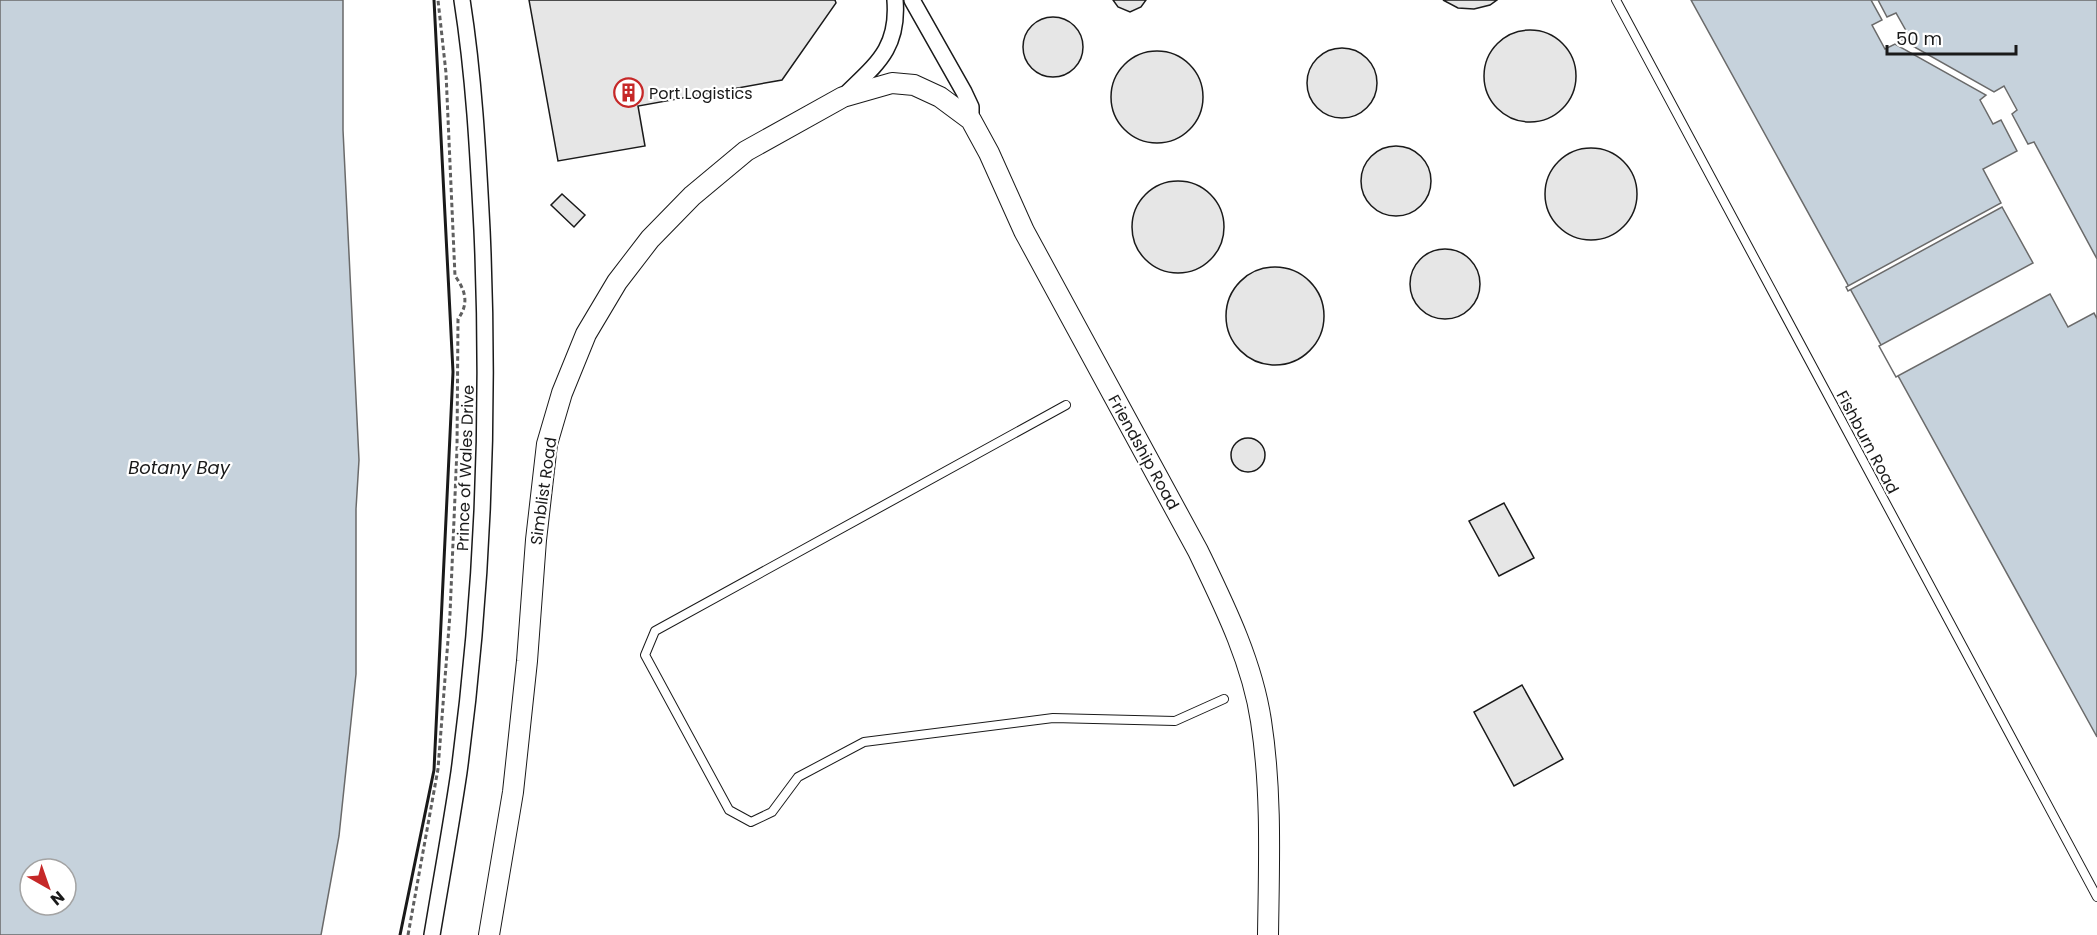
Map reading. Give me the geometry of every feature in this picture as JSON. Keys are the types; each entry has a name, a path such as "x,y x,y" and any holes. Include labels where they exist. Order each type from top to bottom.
{"street":[{"name":"Prince of Wales Drive","path":"432,935 459,773 471,673 486,450 485,297 478,138 462,0"},
{"name":"Simblist Road","path":"843,97 887,51 896,21 895,0"},
{"name":"Friendship Road","path":"912,0 964,92 971,107 971,120 989,153 1024,231 1198,551 1241,648 1261,719 1268,779 1268,935"},
{"name":"Simblist Road","path":"489,935 513,792 547,444 562,393 586,334 617,282 650,239 692,196 746,152 843,97 892,83 914,85 940,97 971,120"}],"lane":[{"name":"Fishburn Road","path":"1616,0 2097,897"},
{"path":"1066,405 655,631 645,655 729,810 751,822 772,812 798,777 864,742 1053,718 1175,721 1224,699"}],"path":[{"path":"408,935 438,769 450,614 457,449 458,319 465,308 464,288 455,276 446,73 438,0"}],"water":[{"name":"Botany Bay","path":"0,0 343,0 343,130 359,460 356,509 356,674 339,836 321,935 0,935"},
{"path":"1691,0 2097,0 2097,737"}],"pier":[{"path":"1871,0 1878,0 1887,17 1896,13 1909,36 1902,40 1994,92 2004,86 2017,110 2012,114 2028,144 2034,142 2097,259 2097,319 2094,313 2068,327 2050,294 1896,377 1879,346 2033,263 2002,207 1848,291 1846,287 2001,203 1983,169 2017,151 2001,120 1993,124 1980,100 1986,95 1895,44 1885,49 1872,25 1882,20"}],"building":[{"name":"Port Logistics","path":"529,0 835,0 836,3 782,80 638,106 645,146 558,161"},
{"path":"1113,0 1146,0 1141,7 1130,12 1118,7"},
{"path":"1443,0 1497,0 1490,5 1474,9 1458,8"},
{"path":"1047,17 1059,17 1070,22 1078,30 1083,47 1081,59 1070,72 1059,77 1047,77 1036,72 1028,64 1023,53 1023,41 1028,30 1036,22"},
{"path":"1530,30 1548,34 1562,44 1572,58 1576,76 1572,94 1562,108 1548,118 1530,122 1512,118 1498,108 1488,94 1484,76 1488,58 1498,44 1512,34"},
{"path":"1349,48 1362,54 1371,63 1375,69 1377,83 1375,97 1367,108 1356,116 1335,118 1317,108 1309,97 1307,76 1317,58 1328,50"},
{"path":"1157,51 1175,55 1189,65 1199,79 1203,97 1199,115 1189,129 1175,139 1157,143 1139,139 1125,129 1115,115 1111,97 1115,79 1125,65 1139,55"},
{"path":"1403,146 1416,152 1425,161 1429,167 1431,181 1429,195 1421,206 1410,214 1389,216 1371,206 1363,195 1361,174 1371,156 1382,148"},
{"path":"1591,148 1609,152 1623,162 1633,176 1637,194 1633,212 1623,226 1609,236 1591,240 1573,236 1559,226 1549,212 1545,194 1549,176 1559,162 1573,152"},
{"path":"1178,181 1196,185 1210,195 1220,209 1224,227 1220,245 1210,259 1196,269 1178,273 1160,269 1146,259 1136,245 1132,227 1136,209 1146,195 1160,185"},
{"path":"562,194 585,215 574,227 551,205"},
{"path":"1452,249 1465,255 1474,264 1478,270 1480,284 1478,298 1470,309 1459,317 1438,319 1420,309 1412,298 1410,277 1420,259 1431,251"},
{"path":"1275,267 1294,271 1310,281 1320,297 1324,316 1320,335 1310,351 1294,361 1275,365 1256,361 1240,351 1230,335 1226,316 1230,297 1240,281 1256,271"},
{"path":"1248,438 1260,443 1265,455 1260,467 1248,472 1236,467 1231,455 1236,443"},
{"path":"1504,503 1534,558 1499,576 1469,521"},
{"path":"1522,685 1563,759 1514,786 1474,712"}],"wall":[{"path":"400,935 434,770 453,372 434,0"}],"place":[{"name":"Port Logistics","path":"628,93"}]}
